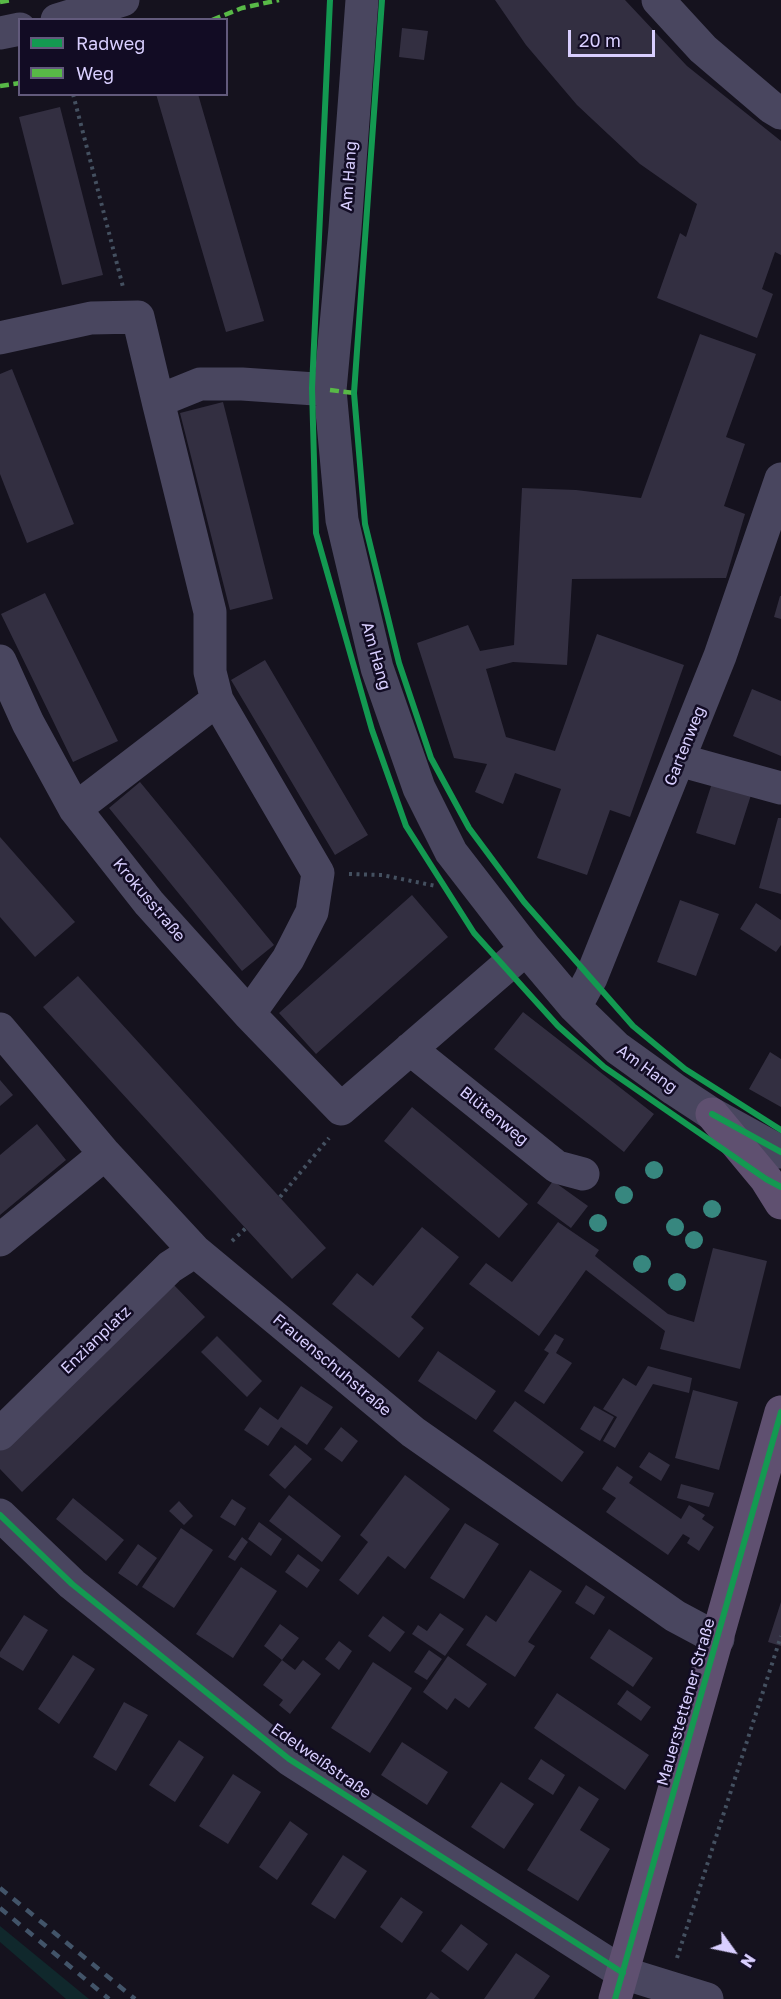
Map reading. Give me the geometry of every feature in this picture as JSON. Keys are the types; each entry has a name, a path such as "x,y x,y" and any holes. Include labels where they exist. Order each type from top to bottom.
{"main road":[{"path":"712,1114 766,1179 781,1203"},
{"name":"Mauerstettener Straße","path":"619,1986 781,1412"}],"street":[{"path":"64,18 123,0"},
{"name":"Am Hang","path":"362,0 330,390 342,520 377,668 419,788 451,852 526,949 575,1007 617,1048 712,1114 781,1152"},
{"path":"658,0 703,49 781,113"},
{"path":"0,33 18,29"},
{"path":"0,338 91,318 138,317 210,612 210,672 217,700 318,873 312,912 288,959 249,1014"},
{"path":"158,401 200,384 242,384 330,390"},
{"name":"Gartenweg","path":"575,1007 591,978 720,656 781,482"},
{"name":"Krokusstraße","path":"0,661 28,723 75,809 149,903 249,1014 341,1109"},
{"path":"75,809 217,700"},
{"path":"679,760 781,788"},
{"path":"341,1109 526,949"},
{"name":"Frauenschuhstraße","path":"0,1029 105,1154 195,1251 413,1432 675,1616 718,1639"},
{"name":"Blütenweg","path":"410,1049 557,1167 583,1173"},
{"path":"0,1240 105,1154"},
{"name":"Enzianplatz","path":"0,1434 170,1267 195,1251"},
{"name":"Edelweißstraße","path":"0,1515 72,1584 290,1759 619,1986 668,1987 706,1999"}],"path":[{"path":"74,96 121,282 138,317"},
{"path":"318,873 382,875 445,888"},
{"path":"280,1197 333,1133 341,1109"},
{"path":"668,1987 781,1636"}],"green space":[{"path":"0,1926 89,1999 66,1999 0,1942"}],"building":[{"path":"495,0 625,0 687,66 781,141 781,255 775,252 762,289 773,294 757,338 657,298 680,233 686,237 697,204 640,164 577,105 526,45"},
{"path":"402,28 428,31 424,60 399,57"},
{"path":"157,96 199,96 264,321 226,332"},
{"path":"60,107 103,275 62,285 19,117"},
{"path":"700,334 756,354 726,437 745,444 724,506 745,514 726,578 572,579 567,665 513,662 486,669 506,737 555,751 597,634 684,665 630,817 610,810 587,875 537,858 561,789 515,773 503,804 475,792 487,764 454,758 417,643 468,625 480,651 514,645 522,488 576,490 641,498"},
{"path":"12,369 74,524 27,543 0,474 0,374"},
{"path":"223,402 273,599 230,610 180,413"},
{"path":"45,593 118,741 73,762 1,614"},
{"path":"781,596 781,619 774,617"},
{"path":"265,660 368,835 335,855 231,680"},
{"path":"752,689 781,701 781,756 733,736"},
{"path":"140,782 274,945 242,971 109,808"},
{"path":"712,783 751,795 735,845 696,833"},
{"path":"778,818 781,818 781,894 759,888"},
{"path":"0,837 75,922 35,957 0,917"},
{"path":"412,895 448,937 316,1054 279,1013"},
{"path":"680,900 719,914 696,976 657,962"},
{"path":"756,903 781,920 781,945 776,952 740,929"},
{"path":"78,976 326,1248 292,1279 43,1007"},
{"path":"523,1012 654,1114 624,1152 494,1049"},
{"path":"770,1052 781,1059 781,1107 749,1089"},
{"path":"0,1080 13,1095 0,1106"},
{"path":"412,1107 528,1204 499,1238 384,1141"},
{"path":"37,1124 66,1160 0,1215 0,1155"},
{"path":"553,1181 588,1206 571,1228 537,1203"},
{"path":"558,1222 599,1250 595,1256 668,1314 694,1322 713,1248 767,1261 740,1369 660,1349 665,1331 586,1270 539,1336 469,1284 486,1263 512,1282"},
{"path":"422,1227 459,1257 411,1317 424,1328 399,1358 332,1304 357,1273 373,1286"},
{"path":"172,1283 205,1317 22,1492 0,1469 0,1448"},
{"path":"555,1334 564,1339 556,1353 572,1363 544,1404 524,1391 549,1353 544,1350"},
{"path":"217,1336 262,1381 247,1397 201,1352"},
{"path":"438,1351 496,1391 476,1420 418,1381"},
{"path":"648,1366 692,1378 689,1393 653,1384 615,1448 603,1441 617,1417 603,1409 623,1378 636,1386"},
{"path":"301,1386 333,1407 307,1445 281,1427 268,1446 244,1430 260,1407 278,1420"},
{"path":"693,1390 738,1402 719,1470 675,1458"},
{"path":"515,1401 584,1452 562,1482 493,1431"},
{"path":"594,1406 614,1417 600,1441 580,1429"},
{"path":"341,1427 358,1441 342,1462 324,1449"},
{"path":"295,1445 312,1459 285,1489 269,1475"},
{"path":"649,1452 670,1465 661,1481 639,1467"},
{"path":"617,1466 633,1477 629,1483 681,1519 689,1505 705,1515 702,1519 714,1527 699,1551 687,1543 690,1538 683,1534 668,1555 606,1512 616,1498 602,1489"},
{"path":"405,1475 450,1509 405,1569 388,1556 358,1595 339,1580 368,1542 360,1535"},
{"path":"681,1484 714,1493 709,1507 677,1498"},
{"path":"289,1495 341,1536 322,1562 269,1521"},
{"path":"73,1498 124,1540 106,1561 56,1519"},
{"path":"232,1499 246,1508 235,1526 220,1517"},
{"path":"179,1501 193,1516 184,1525 169,1511"},
{"path":"259,1522 282,1539 271,1556 248,1539"},
{"path":"465,1523 499,1544 464,1599 430,1578"},
{"path":"181,1528 213,1550 174,1608 142,1587"},
{"path":"242,1537 248,1542 235,1561 228,1557"},
{"path":"138,1544 157,1558 137,1586 118,1573"},
{"path":"298,1554 320,1570 307,1588 285,1572"},
{"path":"241,1567 277,1591 233,1658 196,1634"},
{"path":"530,1570 562,1591 528,1642 535,1646 515,1677 466,1645 486,1615 496,1622"},
{"path":"586,1585 605,1597 594,1615 575,1603"},
{"path":"781,1602 781,1646 768,1642"},
{"path":"440,1613 464,1629 445,1656 412,1634 418,1625 427,1631"},
{"path":"24,1615 48,1630 23,1671 0,1657 0,1652"},
{"path":"383,1616 405,1632 390,1652 368,1636"},
{"path":"280,1624 299,1638 282,1660 264,1646"},
{"path":"609,1629 653,1658 633,1687 590,1658"},
{"path":"339,1641 352,1651 339,1670 325,1659"},
{"path":"429,1650 442,1659 427,1680 414,1672"},
{"path":"73,1655 95,1669 59,1724 38,1709"},
{"path":"448,1656 487,1684 469,1708 455,1698 447,1710 423,1692"},
{"path":"282,1660 295,1670 303,1660 321,1674 290,1714 279,1705 283,1700 263,1685"},
{"path":"373,1662 412,1688 370,1753 331,1728"},
{"path":"627,1690 651,1707 641,1721 617,1704"},
{"path":"557,1693 649,1755 625,1790 534,1728"},
{"path":"124,1702 148,1715 116,1771 93,1757"},
{"path":"179,1740 204,1757 175,1802 149,1785"},
{"path":"402,1742 448,1772 427,1805 381,1775"},
{"path":"541,1759 565,1775 553,1795 528,1779"},
{"path":"233,1774 261,1792 228,1844 199,1826"},
{"path":"501,1782 534,1804 504,1849 471,1827"},
{"path":"579,1786 599,1799 580,1830 610,1849 578,1901 527,1870"},
{"path":"290,1821 308,1834 277,1880 259,1867"},
{"path":"343,1855 367,1871 335,1919 311,1904"},
{"path":"401,1897 423,1912 402,1943 380,1927"},
{"path":"461,1924 488,1944 468,1971 441,1951"},
{"path":"516,1953 550,1976 534,1999 484,1999"},
{"path":"431,1992 440,1999 426,1999"}],"railway":[{"path":"0,1888 135,1999"},
{"path":"0,1908 109,1999"}],"marked path":[{"path":"0,2 13,0"},
{"path":"217,18 242,8 279,0"},
{"path":"0,86 18,83"},
{"path":"330,390 354,393"}],"cycle path":[{"path":"330,0 312,388 316,533 372,730 406,826 474,933 558,1026 604,1067 781,1187"},
{"path":"382,0 354,393 365,524 399,663 431,758 469,828 524,902 633,1026 685,1069 781,1130"},
{"path":"712,1114 781,1152"},
{"path":"615,1999 781,1412"},
{"path":"0,1515 72,1584 289,1759 623,1973"}]}
